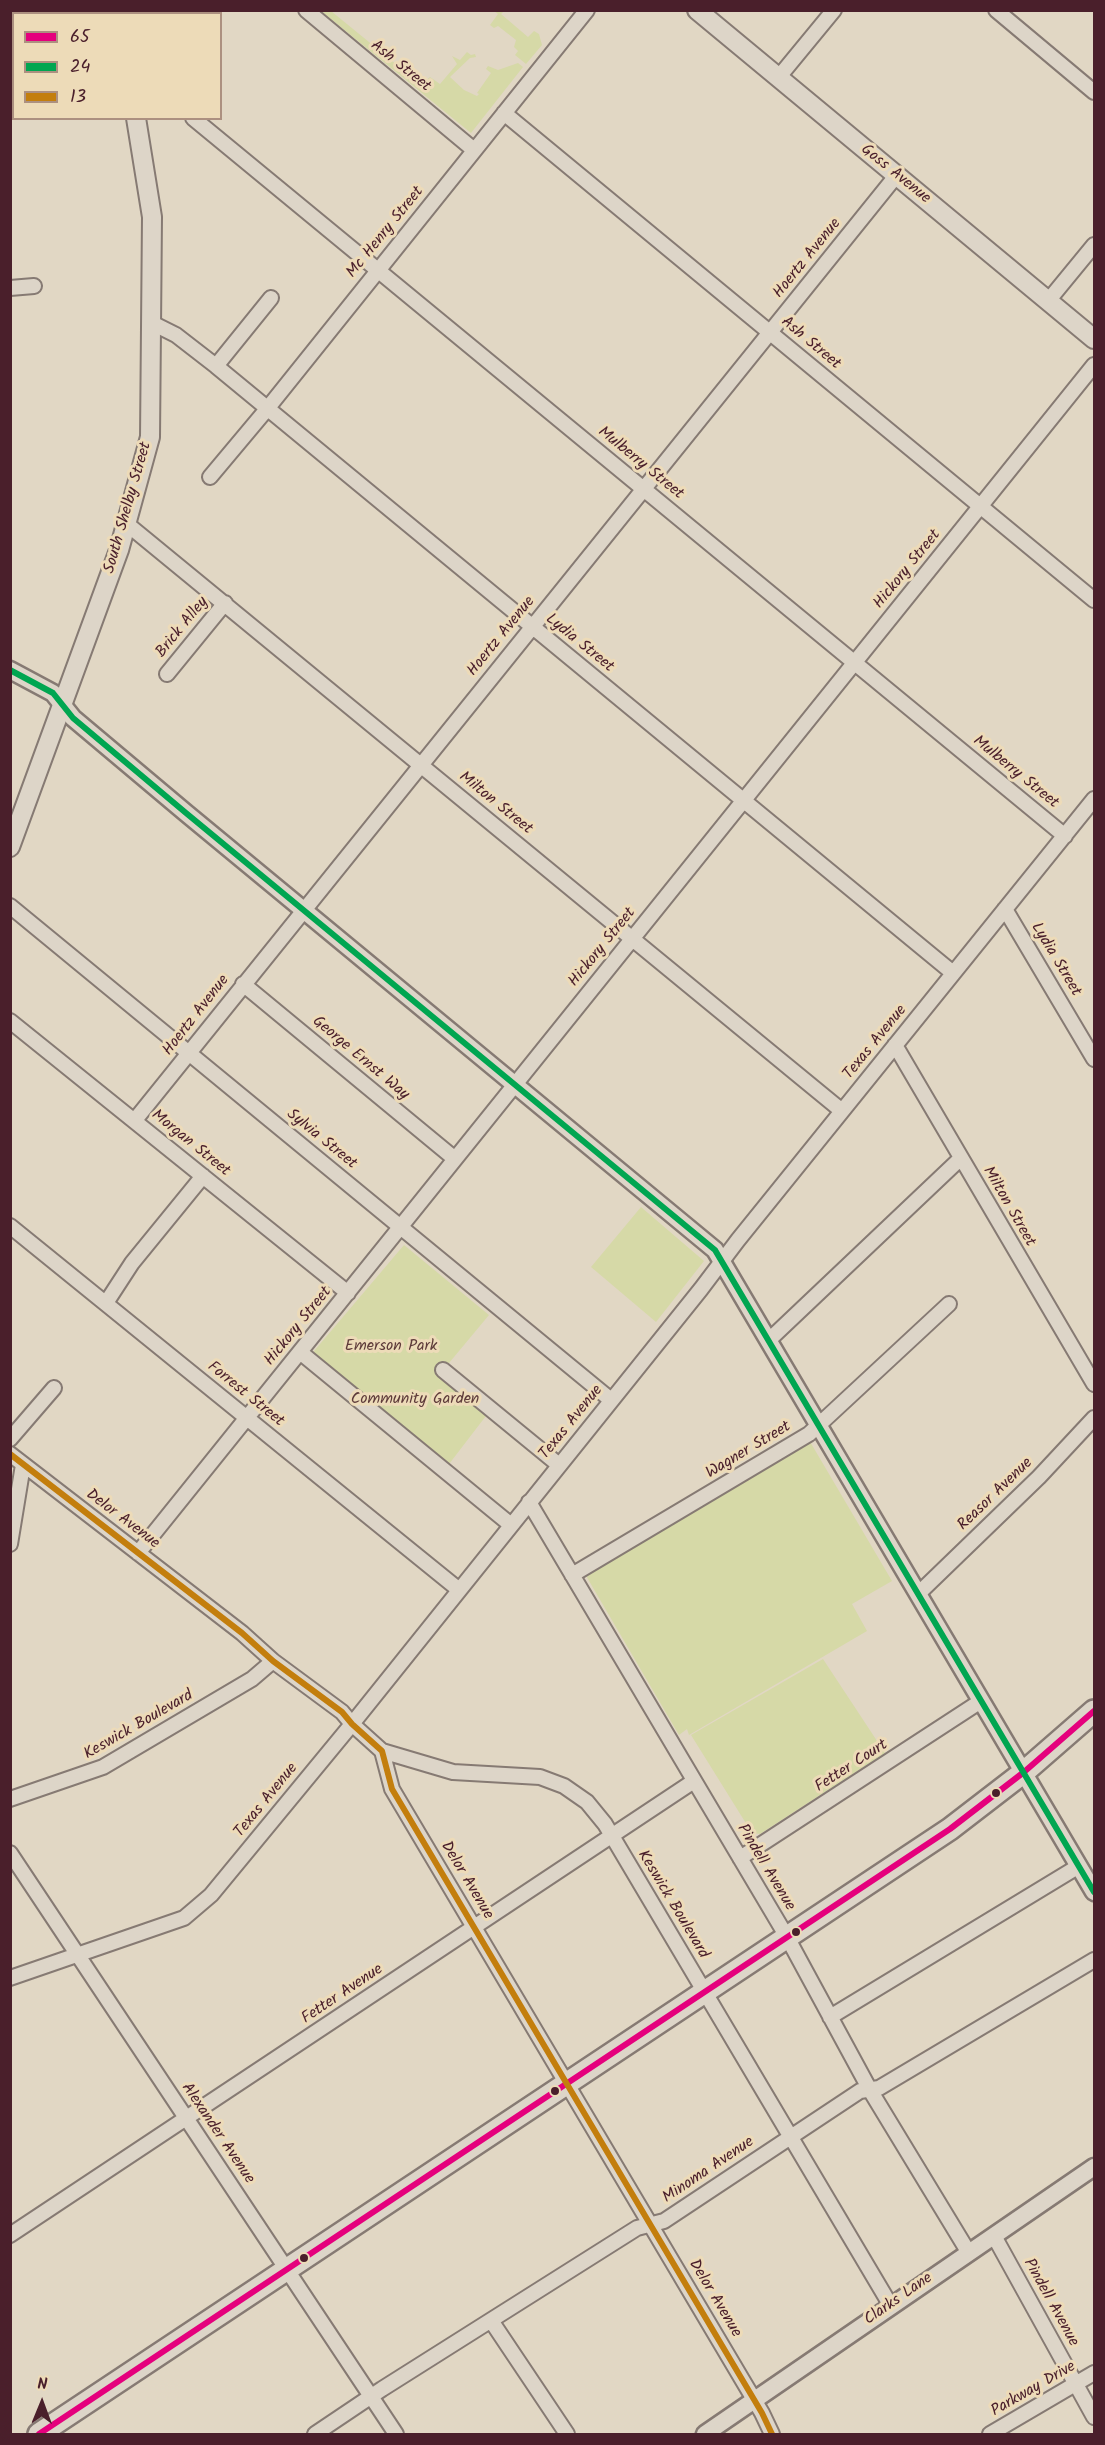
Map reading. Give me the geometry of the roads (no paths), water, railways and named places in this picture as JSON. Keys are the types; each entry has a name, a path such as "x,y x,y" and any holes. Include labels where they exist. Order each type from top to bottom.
{"main road":[{"name":"Goss Avenue","path":"697,10 1095,339"},
{"name":"South Shelby Street","path":"10,847 127,524 150,437 152,217 136,120"},
{"path":"39,2434 950,1828 1024,1772 1095,1711"}],"street":[{"name":"Ash Street","path":"306,10 474,150"},
{"name":"Mc Henry Street","path":"210,477 587,10"},
{"path":"778,78 834,10"},
{"path":"996,10 1095,92"},
{"name":"Ash Street","path":"504,113 1095,600"},
{"name":"Mulberry Street","path":"195,120 1065,836"},
{"name":"Hoertz Avenue","path":"135,1120 896,176"},
{"path":"1048,301 1095,245"},
{"path":"10,288 34,286"},
{"path":"216,366 272,298"},
{"name":"Lydia Street","path":"152,323 176,335 216,366 953,973"},
{"name":"Hickory Street","path":"138,1553 1095,365"},
{"name":"Milton Street","path":"127,524 842,1111"},
{"name":"Brick Alley","path":"167,674 225,603"},
{"path":"10,670 53,693 81,725 715,1250 1095,1892"},
{"name":"Texas Avenue","path":"10,1978 184,1918 211,1895 352,1724 458,1589 1095,799"},
{"name":"Sylvia Street","path":"10,906 611,1400"},
{"name":"Lydia Street","path":"1005,909 1095,1059"},
{"name":"George Ernst Way","path":"243,984 455,1159"},
{"name":"Morgan Street","path":"10,1021 348,1293"},
{"name":"Milton Street","path":"895,1045 1095,1384"},
{"path":"768,1341 961,1158"},
{"path":"106,1303 132,1263 203,1176"},
{"name":"Forrest Street","path":"10,1226 458,1589"},
{"name":"Wagner Street","path":"572,1575 809,1434 949,1304"},
{"path":"300,1352 511,1525"},
{"path":"443,1370 559,1465"},
{"path":"10,1439 54,1388"},
{"name":"Reasor Avenue","path":"918,1594 1039,1478 1095,1418"},
{"name":"Delor Avenue","path":"10,1454 242,1634 273,1661 342,1712 382,1751 392,1789 651,2224 754,2399 772,2434"},
{"path":"10,1544 23,1465"},
{"name":"Pindell Avenue","path":"529,1502 787,1937 870,2090 969,2253"},
{"name":"Keswick Boulevard","path":"10,1799 103,1767 252,1679 273,1661"},
{"name":"Fetter Court","path":"740,1858 981,1701"},
{"name":"Keswick Boulevard","path":"382,1751 453,1772 527,1775 552,1781 576,1793 587,1802 612,1836 891,2306"},
{"name":"Fetter Avenue","path":"10,2235 694,1781"},
{"name":"Alexander Avenue","path":"10,1852 396,2434"},
{"path":"830,2017 1079,1866"},
{"name":"Minoma Avenue","path":"315,2434 637,2228 664,2221 860,2091 879,2088 1095,1960"},
{"name":"Clarks Lane","path":"705,2434 1095,2167"},
{"name":"Pindell Avenue","path":"994,2235 1095,2417"},
{"path":"492,2322 567,2434"},
{"name":"Parkway Drive","path":"990,2434 1095,2373"}],"park label":[{"name":"Emerson Park","path":"391,1347"},
{"name":"Community Garden","path":"415,1400"}]}
